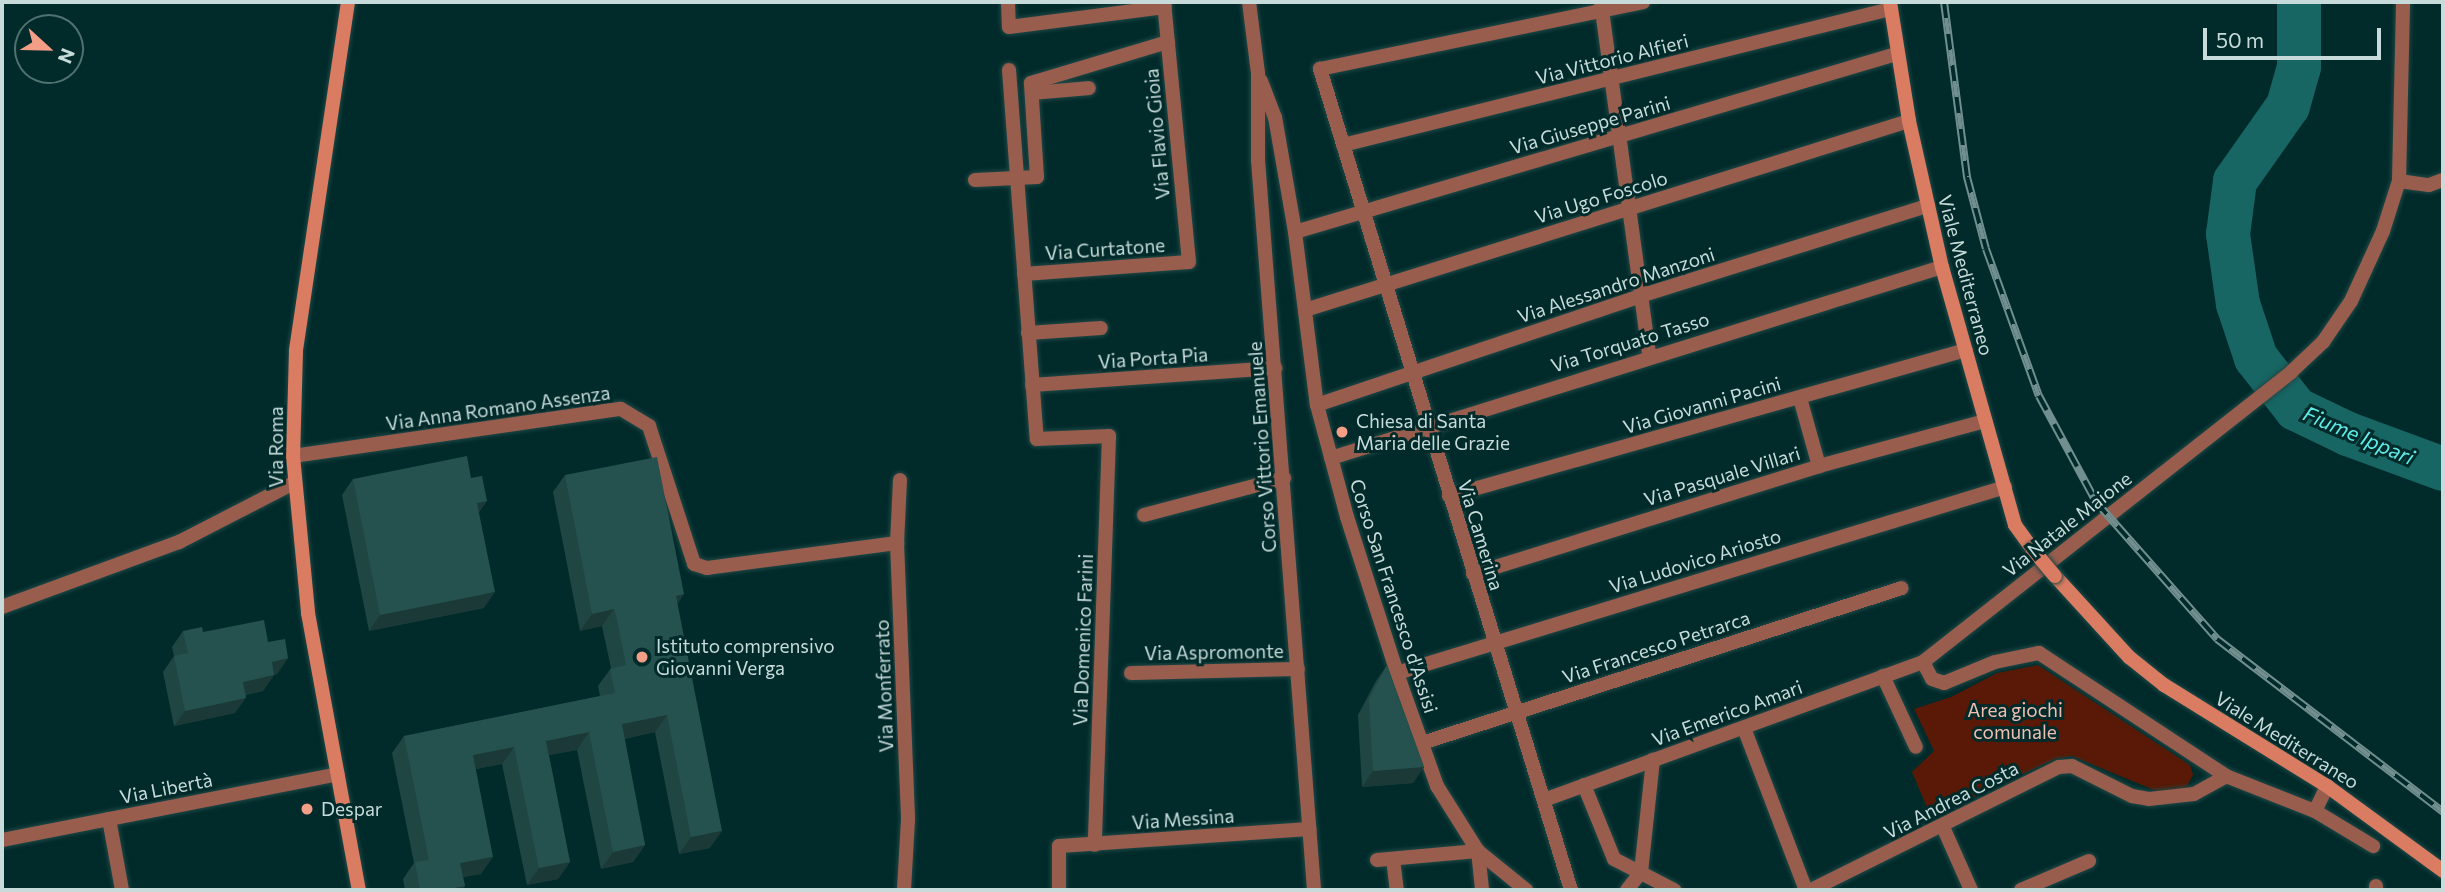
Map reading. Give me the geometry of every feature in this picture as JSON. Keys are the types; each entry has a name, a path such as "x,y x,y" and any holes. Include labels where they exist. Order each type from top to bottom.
{"main road":[{"name":"Via Roma","path":"348,2 296,351 293,456 308,614 359,890"},
{"name":"Viale Mediterraneo","path":"1890,5 1909,121 1942,267 2015,525 2055,576 2129,656 2164,685 2327,786 2443,871"}],"street":[{"path":"1008,2 1009,27 1164,4"},
{"name":"Corso Vittorio Emanuele","path":"1249,2 1258,73 1258,160 1314,890"},
{"path":"1643,2 1602,6 1649,355"},
{"path":"2403,2 2399,181 2429,185 2443,180"},
{"name":"Via Flavio Gioia","path":"1164,4 1189,262"},
{"name":"Via Vittorio Alfieri","path":"1343,145 1612,79 1890,5"},
{"name":"Via Camerina","path":"1571,890 1320,69 1602,6"},
{"path":"975,180 1037,177 1031,83 1168,42"},
{"name":"Via Giuseppe Parini","path":"1295,232 1896,54"},
{"path":"1009,70 1032,385"},
{"name":"Corso San Francesco d'Assisi","path":"1258,73 1275,117 1295,232 1317,405 1397,673 1437,786 1478,851 1525,890"},
{"path":"1032,93 1089,88"},
{"name":"Via Ugo Foscolo","path":"1305,310 1909,121"},
{"name":"Via Natale Maione","path":"1923,662 2291,372 2323,342 2351,301 2383,231 2399,181"},
{"name":"Via Alessandro Manzoni","path":"1317,405 1640,296 1928,206"},
{"name":"Via Curtatone","path":"1024,274 1189,262"},
{"name":"Via Torquato Tasso","path":"1331,458 1649,355 1942,267"},
{"path":"1028,333 1101,328"},
{"name":"Via Giovanni Pacini","path":"1449,496 1966,350"},
{"name":"Via Porta Pia","path":"1032,385 1275,368"},
{"name":"Via Domenico Farini","path":"1032,385 1037,439 1109,436 1095,845"},
{"path":"1800,398 1819,466"},
{"name":"Via Anna Romano Assenza","path":"293,456 621,410 649,426 694,564 707,568 897,543"},
{"name":"Via Pasquale Villari","path":"1473,574 1819,466 1985,421"},
{"path":"1144,514 1284,478"},
{"name":"Via Monferrato","path":"900,480 897,543 908,820 904,890"},
{"path":"2,607 179,542 294,483"},
{"name":"Via Ludovico Ariosto","path":"1397,673 2005,488"},
{"name":"Via Francesco Petrarca","path":"1422,743 1902,588"},
{"path":"1923,662 1932,679 1944,684 1995,662 2039,653 2225,776 2315,811 2373,846"},
{"name":"Via Emerico Amari","path":"1544,800 1923,662"},
{"name":"Via Aspromonte","path":"1131,673 1298,669"},
{"path":"1882,676 1916,747"},
{"path":"1744,728 1808,890"},
{"path":"1627,890 1641,872 1653,760"},
{"name":"Via Andrea Costa","path":"1808,890 1943,827 2059,767 2072,766 2132,796 2149,799 2194,794 2225,776"},
{"name":"Via Libertà","path":"2,840 338,774"},
{"path":"1584,785 1614,859 1674,890"},
{"path":"2315,811 2327,786"},
{"path":"109,819 122,890"},
{"path":"1943,827 1971,890"},
{"name":"Via Messina","path":"1059,890 1059,846 1310,830"},
{"path":"1377,860 1478,851 1482,890"},
{"path":"1393,859 1396,890"},
{"path":"2021,890 2089,861"}],"green space":[{"name":"Area giochi comunale","path":"2038,665 2190,765 2193,775 2187,786 2178,792 2154,790 2072,756 2055,759 1931,817 1912,772 1934,751 1914,709 1951,697 1997,673"}],"building":[{"path":"467,456 471,478 482,476 487,501 477,503 495,592 380,615 353,479"},
{"path":"657,457 684,594 676,596 722,831 691,837 667,715 622,724 645,845 613,852 589,732 546,741 570,862 539,868 514,747 473,755 493,857 460,863 465,886 420,890 415,862 429,860 404,736 615,693 610,669 626,665 617,619 614,609 592,614 565,475"},
{"path":"264,620 268,642 285,639 288,658 272,662 274,675 243,682 246,698 185,711 174,656 188,653 183,631 202,627 203,632"},
{"path":"1387,665 1424,767 1373,771 1369,699"}],"waterway":[{"name":"Fiume Ippari","path":"2299,2 2299,67 2288,106 2235,181 2228,234 2238,304 2256,358 2296,409 2348,434 2443,469"}],"railway":[{"path":"1944,2 1967,177 1986,249 2039,396 2096,502 2217,639 2443,812"}],"place":[{"name":"Chiesa di Santa Maria delle Grazie","path":"1342,432"},
{"name":"Istituto comprensivo Giovanni Verga","path":"642,657"},
{"name":"Despar","path":"307,809"}]}
